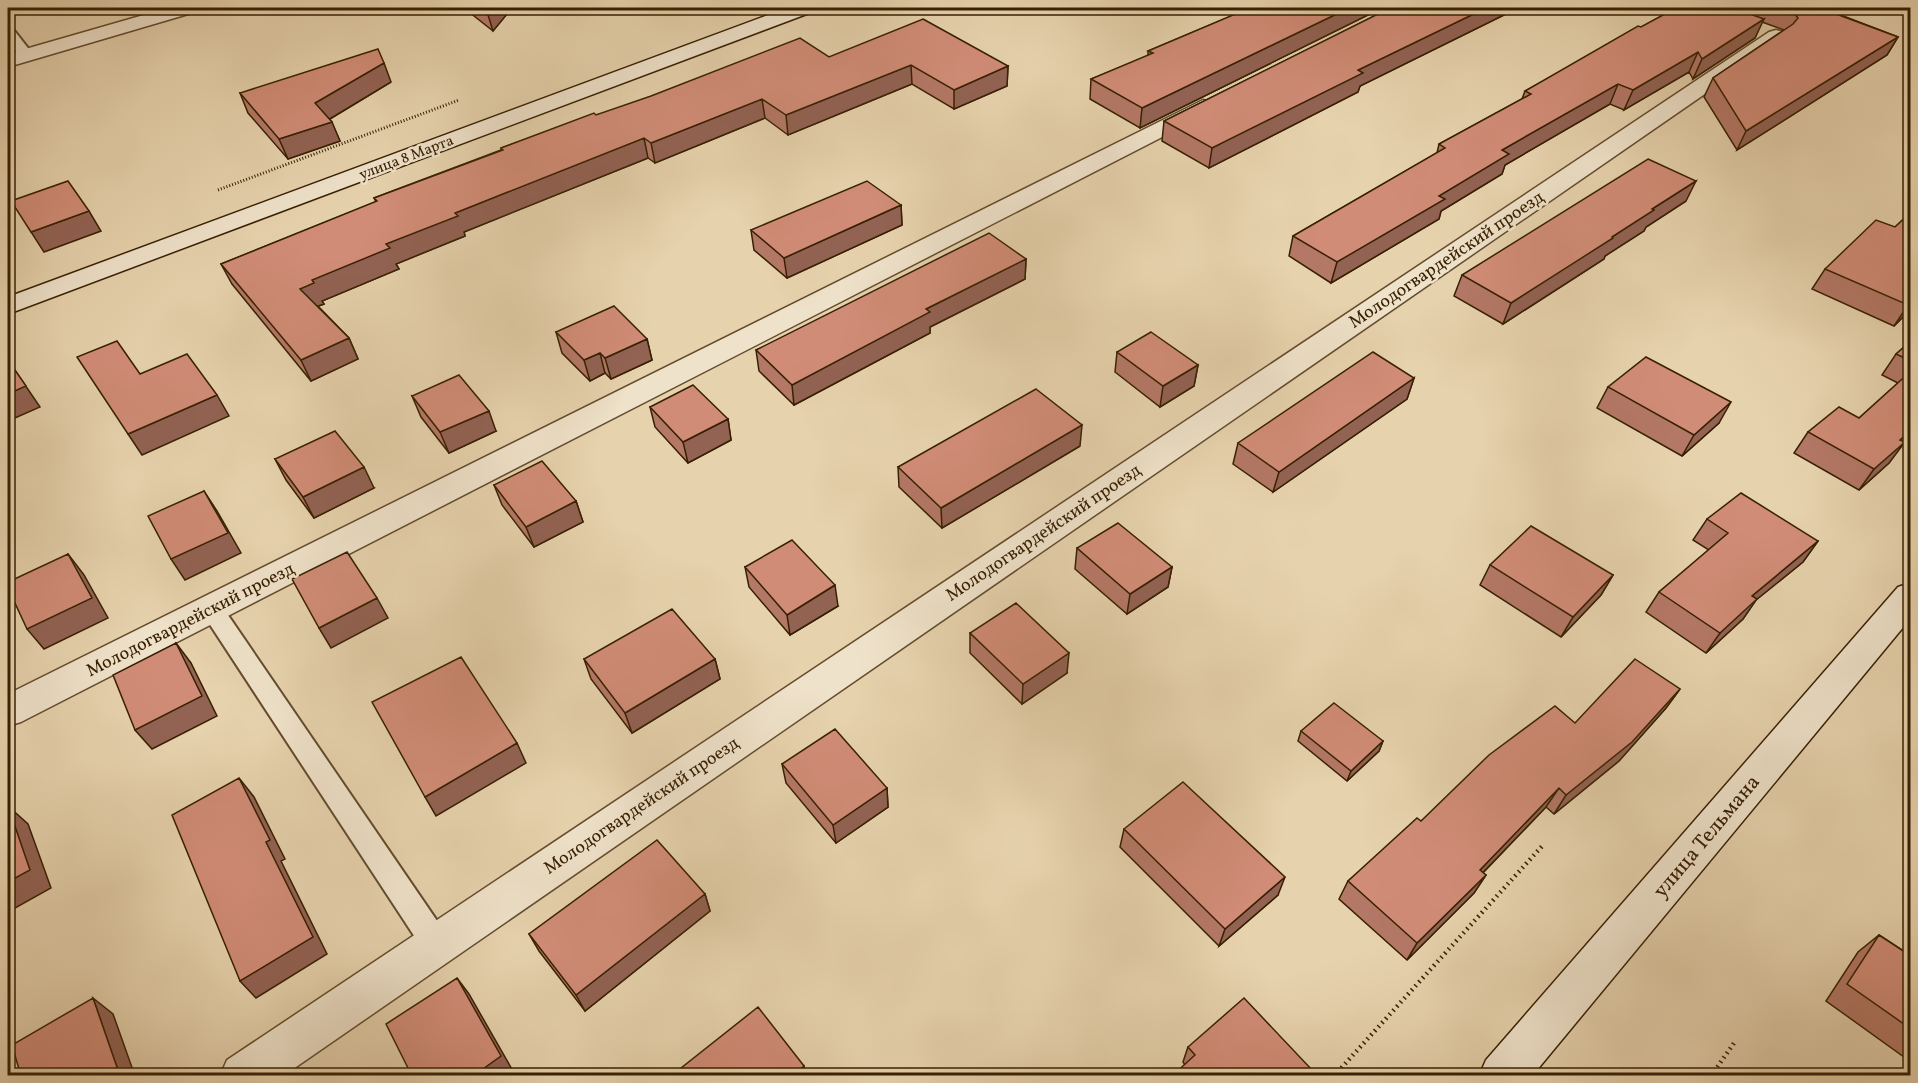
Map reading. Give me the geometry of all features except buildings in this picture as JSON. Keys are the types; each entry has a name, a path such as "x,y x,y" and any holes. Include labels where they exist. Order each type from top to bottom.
{"street":[{"path":"17,58 188,8"},
{"name":"улица 8 Марта","path":"8,306 805,8"},
{"name":"Молодогвардейский проезд","path":"243,1076 1776,36 1754,27"},
{"name":"Молодогвардейский проезд","path":"8,711 1231,93"},
{"name":"улица Тельмана","path":"1502,1076 1911,596"}],"lane":[{"path":"8,32 17,58"},
{"path":"211,608 436,944"}],"path":[{"path":"1334,1076 1544,844"},
{"path":"1711,1076 1734,1043"}]}
